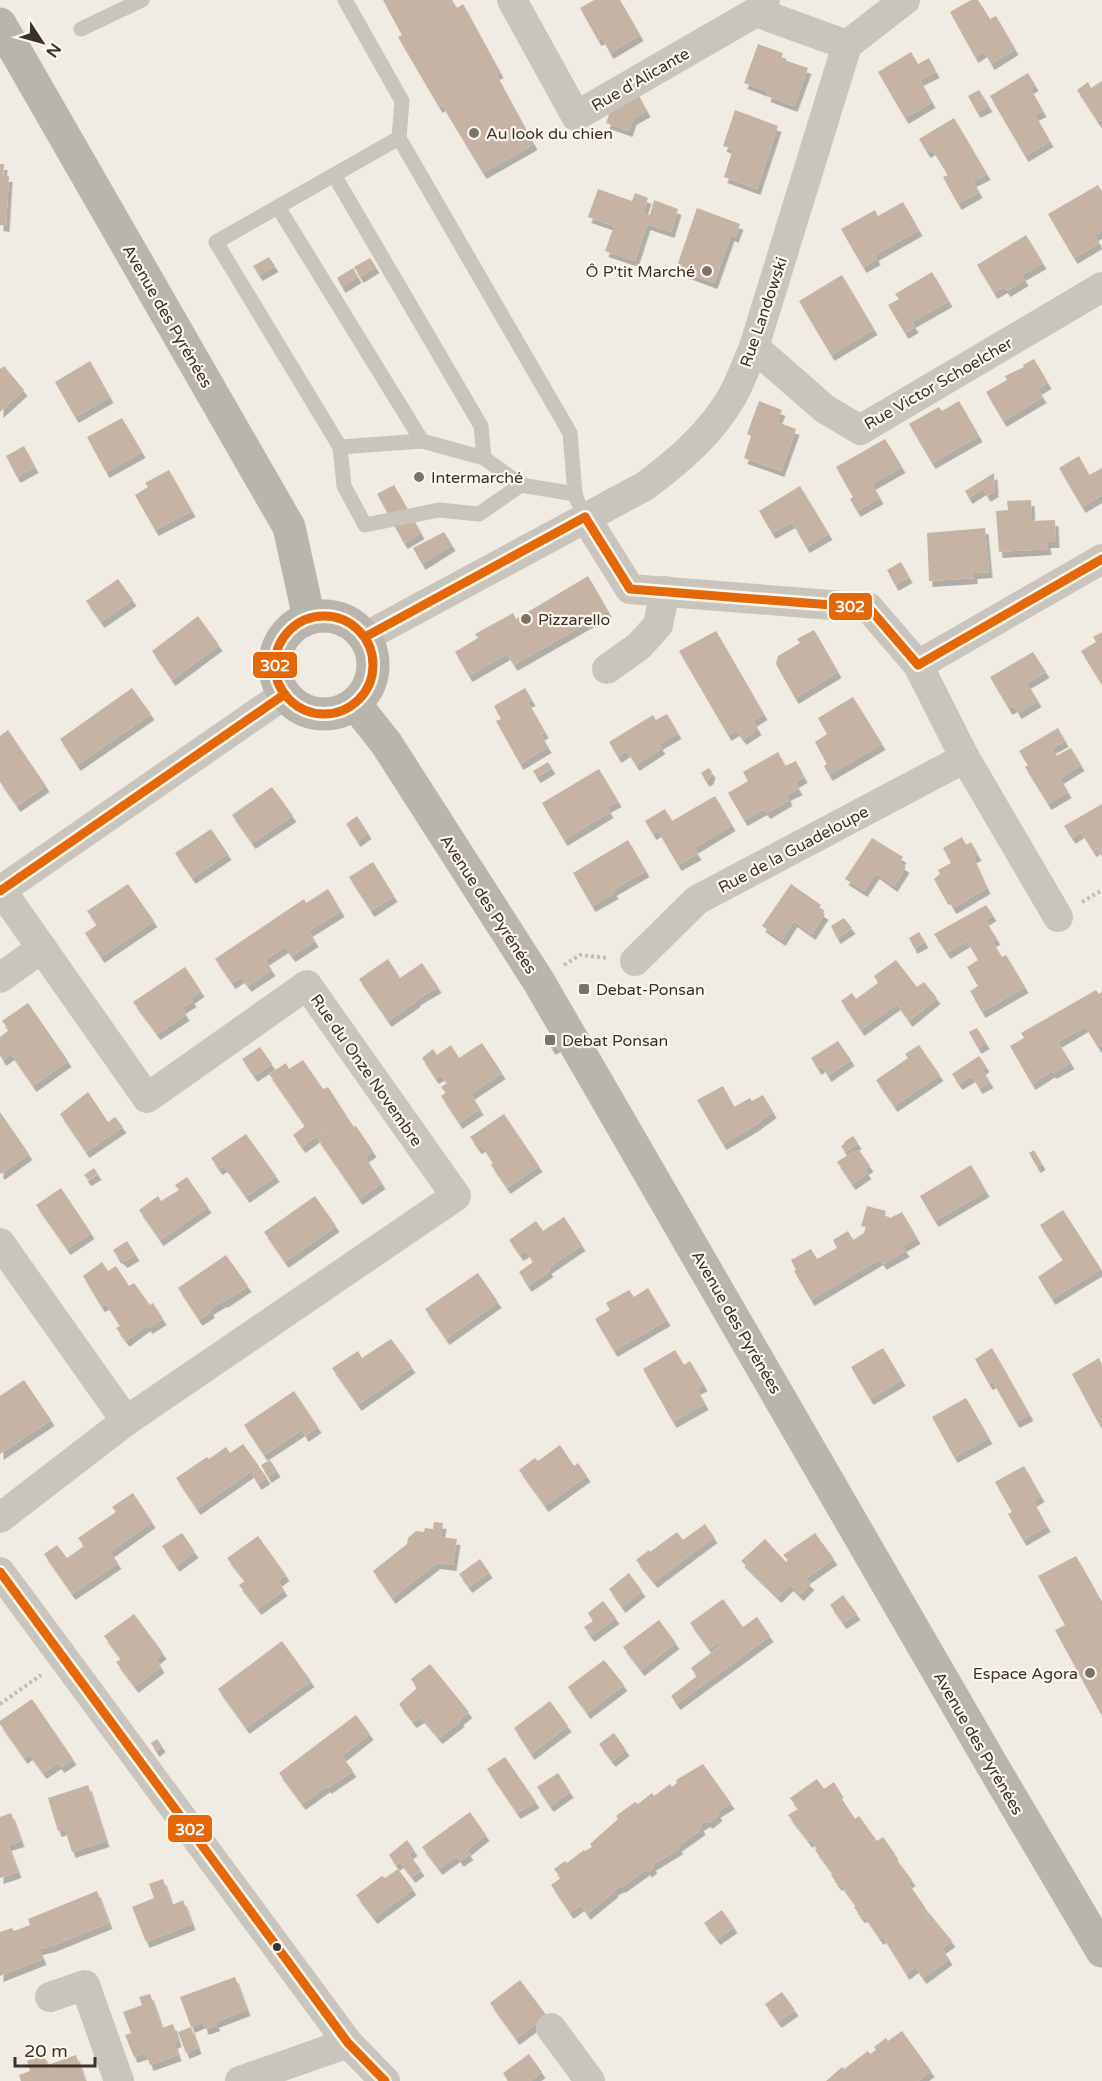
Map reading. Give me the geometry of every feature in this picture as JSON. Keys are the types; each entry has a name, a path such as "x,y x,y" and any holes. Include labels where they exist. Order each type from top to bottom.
{"main road":[{"name":"Avenue des Pyrénées","path":"0,24 289,527 309,618"},
{"path":"325,615 340,618 354,625 365,637 373,654 373,672 367,690 355,704 341,711 325,714 310,712 296,705 285,694 278,680 275,665 278,650 285,636 295,625 309,618 325,615"},
{"name":"Avenue des Pyrénées","path":"355,704 386,742 539,982 992,1766 1102,1951"}],"street":[{"name":"Rue d'Alicante","path":"512,0 576,116 761,6"},
{"path":"761,6 848,45 905,0"},
{"name":"Rue Landowski","path":"365,637 580,506 645,486 679,460 708,431 733,395 754,347 848,45"},
{"name":"Rue Victor Schoelcher","path":"754,347 825,409 860,430 1102,287"},
{"path":"580,506 630,588 868,608 918,665 965,758 1058,917"},
{"path":"918,665 1102,559"},
{"path":"607,669 639,646 658,625 665,591"},
{"path":"1,891 285,694"},
{"name":"Rue de la Guadeloupe","path":"635,961 697,900 965,758"},
{"name":"Rue du Onze Novembre","path":"0,1518 126,1421 456,1196 307,985 147,1098 1,891"},
{"path":"0,978 42,948"},
{"path":"0,1243 126,1421"},
{"path":"0,1572 348,2043 385,2081"},
{"path":"50,1997 85,1985 119,2081"},
{"path":"551,2028 590,2081"},
{"path":"240,2081 348,2043"}],"lane":[{"path":"81,29 142,0"},
{"path":"340,447 422,441 484,458 522,485 580,506 570,433 399,138 402,101 345,0"},
{"path":"399,138 216,242 340,447 344,486 365,525 439,510 479,514 522,485"},
{"path":"334,175 481,426 484,458"},
{"path":"278,207 422,441"}],"path":[{"path":"564,965 580,955 635,961"},
{"path":"0,1704 63,1659"}],"building":[{"path":"383,0 452,0 457,8 463,4 500,72 496,74 534,144 483,173 442,105 439,107 398,37 402,35"},
{"path":"594,0 620,0 640,35 610,53 602,38 598,40 580,8"},
{"path":"971,0 978,0 990,19 996,16 1015,49 991,64 984,51 975,57 950,12"},
{"path":"758,44 783,53 781,59 808,68 794,106 767,96 768,92 744,83"},
{"path":"911,52 918,64 929,58 936,72 920,80 932,102 905,118 878,72"},
{"path":"1028,73 1035,85 1030,88 1043,111 1035,115 1050,141 1025,156 990,96"},
{"path":"1102,81 1102,119 1098,122 1077,90 1088,82 1091,88"},
{"path":"635,89 647,111 633,119 629,131 606,123 614,101"},
{"path":"979,90 989,106 977,112 968,96"},
{"path":"735,110 778,126 757,189 724,177 733,149 723,146"},
{"path":"954,118 987,174 973,181 979,192 958,204 943,177 948,175 932,149 927,152 919,139"},
{"path":"0,164 4,164 3,176 9,176 6,226 0,225"},
{"path":"1098,185 1102,192 1102,231 1095,235 1099,243 1074,258 1048,214"},
{"path":"598,189 632,201 635,193 648,198 643,213 650,215 654,200 678,209 671,232 647,224 635,261 605,251 614,226 588,217"},
{"path":"903,202 919,230 875,255 877,259 863,267 841,229 875,210 878,216"},
{"path":"697,208 740,224 735,237 731,235 714,283 676,269"},
{"path":"1026,235 1043,263 1022,275 1025,280 1007,291 1004,287 994,293 977,265"},
{"path":"269,257 275,266 259,275 253,266"},
{"path":"370,258 376,267 360,277 354,267"},
{"path":"353,268 358,277 342,287 337,278"},
{"path":"932,272 949,301 912,322 915,327 905,333 888,305 899,299 895,294"},
{"path":"842,275 874,329 831,355 799,301"},
{"path":"1034,359 1048,383 1038,389 1043,397 1003,421 986,392 1007,380 1005,376 1024,367 1023,365"},
{"path":"90,361 110,397 75,417 55,382"},
{"path":"4,366 24,390 0,412 0,369"},
{"path":"759,401 782,410 777,422 796,429 781,471 744,458 751,436 747,434"},
{"path":"959,401 979,436 932,463 909,424 939,407 942,411"},
{"path":"122,418 142,452 106,472 87,437"},
{"path":"885,439 902,467 872,484 880,498 857,511 850,499 853,497 836,467"},
{"path":"24,446 35,467 17,477 6,456"},
{"path":"1079,456 1089,475 1102,468 1102,495 1082,507 1059,468"},
{"path":"169,470 192,511 155,530 135,495 148,487 145,483"},
{"path":"994,473 995,491 987,496 983,489 969,498 965,491"},
{"path":"394,485 421,533 404,543 377,494"},
{"path":"800,486 829,534 806,547 792,522 772,533 759,511"},
{"path":"1031,500 1032,521 1055,520 1056,542 1047,542 1048,549 999,552 996,511 1008,510 1007,501"},
{"path":"985,528 989,572 974,573 974,578 929,581 927,533"},
{"path":"444,532 452,545 422,564 413,548"},
{"path":"901,562 909,577 895,585 887,570"},
{"path":"588,576 608,611 514,665 507,654 469,676 455,652 478,638 475,634 513,613 516,619"},
{"path":"118,579 133,600 101,622 86,601"},
{"path":"198,616 219,645 172,680 152,651"},
{"path":"814,630 838,672 795,698 776,664 778,656 800,643 797,639"},
{"path":"716,631 764,714 753,721 758,729 743,739 736,730 728,735 679,651"},
{"path":"1102,632 1102,685 1081,651 1096,642 1093,637"},
{"path":"1033,652 1046,672 1027,683 1038,701 1018,713 1014,706 1009,709 990,677"},
{"path":"132,688 151,714 77,765 60,739"},
{"path":"525,688 532,700 528,702 545,732 541,735 548,747 520,764 496,721 501,719 494,706"},
{"path":"853,697 882,744 829,775 824,766 827,764 815,742 827,734 818,718"},
{"path":"667,714 678,733 659,744 662,748 636,765 627,751 618,757 609,742 653,715 656,720"},
{"path":"1058,728 1065,741 1052,748 1056,756 1071,748 1081,765 1060,778 1068,792 1048,804 1025,767 1028,765 1019,751"},
{"path":"8,730 46,786 17,806 0,782 0,736"},
{"path":"778,752 785,766 796,761 804,777 795,782 799,789 787,795 789,800 767,813 764,809 744,820 728,793 748,781 743,772"},
{"path":"548,762 552,768 537,777 533,771"},
{"path":"709,768 712,772 706,781 701,773"},
{"path":"599,769 618,801 607,807 610,812 564,840 542,803"},
{"path":"272,787 293,816 252,843 232,815"},
{"path":"715,796 732,825 694,848 698,854 678,865 658,831 653,834 645,821 665,809 672,821"},
{"path":"1102,804 1102,857 1097,848 1093,851 1081,832 1072,838 1064,826"},
{"path":"357,816 368,833 357,841 346,824"},
{"path":"211,829 228,854 192,878 175,853"},
{"path":"962,837 966,845 971,842 978,855 973,857 987,888 953,908 934,879 940,874 938,870 951,863 943,848"},
{"path":"872,838 903,857 899,862 906,867 894,886 876,873 864,891 845,879"},
{"path":"628,840 646,871 613,890 615,893 592,906 573,873"},
{"path":"373,862 394,896 371,911 349,877"},
{"path":"128,884 154,921 101,957 85,933 97,925 87,911"},
{"path":"791,884 821,905 818,909 825,914 812,934 794,921 782,940 762,926"},
{"path":"328,889 341,911 309,931 315,941 292,956 285,947 265,960 272,970 248,986 241,977 232,983 215,959 304,899 306,903"},
{"path":"986,905 993,915 985,920 997,939 992,941 1002,957 1006,955 1025,987 982,1012 970,991 978,986 967,967 978,960 967,941 947,953 934,934"},
{"path":"844,918 852,928 837,938 831,926"},
{"path":"919,932 925,942 914,948 909,938"},
{"path":"388,959 400,978 422,963 438,987 388,1021 359,979"},
{"path":"896,960 917,987 924,982 937,998 909,1021 897,1004 861,1030 841,1001 852,993 856,999 878,983 874,976"},
{"path":"185,967 201,991 191,998 193,1001 182,1008 186,1015 157,1034 133,1002"},
{"path":"1096,990 1099,994 1102,992 1102,1045 1098,1047 1085,1026 1058,1042 1071,1063 1053,1073 1052,1071 1032,1084 1010,1046 1024,1038 1021,1033"},
{"path":"28,1003 68,1061 33,1086 11,1054 3,1060 0,1056 0,1037 9,1030 2,1021"},
{"path":"977,1028 986,1043 978,1048 969,1032"},
{"path":"549,1034 557,1046 552,1049 545,1037"},
{"path":"838,1041 851,1060 828,1076 822,1066 818,1069 811,1058"},
{"path":"482,1043 502,1073 471,1094 480,1109 459,1123 441,1096 446,1093 441,1087 447,1083 441,1075 435,1078 422,1058 433,1049 437,1055 451,1045 459,1058"},
{"path":"919,1045 940,1075 894,1106 876,1080 908,1058 905,1054"},
{"path":"260,1047 272,1064 254,1076 242,1059"},
{"path":"979,1056 986,1066 982,1069 990,1082 979,1088 972,1076 959,1084 952,1074"},
{"path":"303,1060 323,1089 328,1087 346,1115 302,1147 293,1135 305,1126 269,1074 286,1063 289,1069"},
{"path":"723,1086 734,1107 750,1098 752,1101 763,1095 773,1112 723,1144 697,1100"},
{"path":"88,1092 108,1122 115,1117 123,1127 86,1152 60,1114"},
{"path":"0,1112 29,1154 1,1174 0,1172"},
{"path":"504,1114 539,1166 507,1188 491,1165 493,1163 482,1146 478,1148 470,1137"},
{"path":"347,1117 373,1151 365,1157 382,1183 359,1199 317,1138"},
{"path":"246,1134 276,1176 246,1197 224,1166 219,1169 211,1158"},
{"path":"853,1136 858,1143 845,1152 841,1146"},
{"path":"859,1150 870,1166 865,1169 868,1173 852,1184 837,1162"},
{"path":"1034,1150 1042,1164 1037,1167 1029,1153"},
{"path":"971,1165 986,1191 935,1221 920,1196"},
{"path":"94,1168 98,1174 88,1180 84,1175"},
{"path":"187,1177 208,1207 160,1240 139,1210 158,1196 161,1201 179,1190 175,1185"},
{"path":"61,1188 91,1233 67,1249 36,1205"},
{"path":"315,1196 336,1226 285,1262 264,1232"},
{"path":"867,1206 886,1211 885,1216 890,1218 902,1212 917,1238 903,1246 906,1251 883,1264 880,1259 811,1300 794,1271 796,1270 791,1260 811,1249 817,1259 837,1248 833,1240 848,1231 853,1240 864,1233 866,1227 861,1226"},
{"path":"1063,1210 1101,1269 1052,1299 1038,1277 1063,1260 1040,1225"},
{"path":"564,1217 582,1245 548,1268 550,1271 528,1286 519,1272 533,1262 526,1251 520,1255 509,1240 536,1221 543,1231"},
{"path":"127,1241 136,1255 124,1262 113,1250"},
{"path":"226,1255 248,1286 210,1309 211,1312 199,1320 178,1288"},
{"path":"102,1262 108,1271 116,1266 129,1286 134,1283 150,1305 153,1303 163,1319 149,1328 147,1325 126,1341 116,1328 120,1326 106,1304 101,1306 83,1276"},
{"path":"478,1273 498,1302 446,1339 425,1309"},
{"path":"648,1288 667,1320 614,1351 595,1319 610,1310 606,1303 629,1290 634,1297"},
{"path":"391,1339 412,1367 358,1405 332,1368 358,1351 362,1358"},
{"path":"883,1348 902,1380 870,1399 851,1367"},
{"path":"992,1348 1030,1415 1016,1422 993,1382 989,1384 975,1359"},
{"path":"675,1350 684,1365 690,1361 704,1385 697,1389 705,1404 673,1422 643,1369"},
{"path":"1099,1358 1102,1365 1102,1422 1099,1424 1072,1374"},
{"path":"24,1380 51,1420 0,1454 0,1396"},
{"path":"294,1391 318,1427 305,1436 302,1430 264,1455 244,1425"},
{"path":"966,1398 989,1438 954,1457 932,1417"},
{"path":"243,1444 259,1466 197,1509 176,1478 226,1447 230,1453"},
{"path":"560,1445 574,1466 578,1463 587,1476 545,1506 519,1470 535,1458 538,1461"},
{"path":"270,1460 277,1471 268,1477 261,1465"},
{"path":"1024,1466 1041,1496 1033,1501 1047,1526 1023,1540 1008,1514 1012,1512 995,1482"},
{"path":"260,1468 267,1478 258,1484 252,1474"},
{"path":"133,1493 152,1522 110,1552 118,1563 72,1594 44,1554 57,1545 67,1558 84,1546 78,1538 116,1512 112,1507"},
{"path":"434,1522 443,1523 441,1537 457,1539 453,1565 437,1563 392,1598 373,1571 407,1544 408,1538 416,1531 424,1532 425,1528 433,1529"},
{"path":"705,1524 714,1537 654,1582 636,1560 677,1532 683,1540"},
{"path":"182,1533 195,1552 176,1566 162,1546"},
{"path":"815,1533 834,1559 805,1579 811,1584 800,1595 790,1585 778,1597 741,1561 765,1539 786,1562 788,1560 783,1555"},
{"path":"258,1536 286,1575 278,1581 284,1590 258,1609 239,1585 245,1581 227,1558"},
{"path":"1076,1556 1102,1602 1102,1716 1055,1630 1065,1625 1038,1576"},
{"path":"480,1559 489,1572 469,1587 459,1574"},
{"path":"629,1573 642,1591 622,1607 609,1589"},
{"path":"843,1595 857,1614 843,1623 830,1605"},
{"path":"723,1599 743,1627 757,1617 770,1636 677,1704 671,1696 697,1676 691,1668 721,1645 719,1642 709,1649 690,1623"},
{"path":"603,1601 616,1618 591,1636 584,1627 593,1621 588,1613"},
{"path":"134,1614 163,1653 156,1659 161,1667 135,1687 116,1662 121,1659 104,1636"},
{"path":"659,1620 676,1643 641,1670 623,1647"},
{"path":"282,1641 311,1681 246,1728 218,1689"},
{"path":"604,1660 624,1685 587,1713 568,1687"},
{"path":"430,1664 469,1712 439,1738 421,1717 413,1722 399,1704 417,1688 411,1679"},
{"path":"32,1699 73,1759 61,1767 58,1763 43,1773 29,1754 24,1758 0,1724 0,1721"},
{"path":"550,1701 568,1726 531,1754 514,1728"},
{"path":"356,1715 370,1734 342,1756 353,1771 302,1804 279,1773"},
{"path":"614,1733 626,1750 612,1761 599,1744"},
{"path":"157,1739 162,1746 156,1751 151,1743"},
{"path":"505,1757 536,1802 517,1813 487,1769"},
{"path":"703,1764 731,1803 717,1812 719,1815 709,1823 707,1821 700,1825 702,1829 678,1846 680,1848 652,1865 654,1867 648,1872 647,1869 614,1890 587,1914 581,1905 570,1913 551,1885 561,1878 554,1869 592,1847 590,1844 618,1819 616,1816 635,1802 638,1804 652,1793 654,1796 670,1784 672,1787 677,1783 676,1780"},
{"path":"558,1773 570,1792 550,1806 537,1787"},
{"path":"817,1779 824,1789 834,1782 840,1792 838,1793 855,1819 859,1816 877,1841 883,1837 912,1880 908,1883 925,1907 923,1909 952,1941 942,1948 949,1959 923,1978 915,1967 906,1974 883,1937 880,1939 864,1916 861,1917 854,1907 856,1906 831,1875 833,1874 815,1850 817,1849 811,1840 809,1842 788,1815 798,1809 790,1798"},
{"path":"88,1785 106,1841 72,1852 65,1829 58,1831 48,1798"},
{"path":"470,1812 486,1835 467,1850 470,1854 460,1861 457,1856 439,1869 422,1847"},
{"path":"11,1813 21,1841 8,1845 18,1872 0,1878 0,1817"},
{"path":"407,1840 414,1850 409,1854 421,1870 412,1877 400,1862 396,1865 389,1855"},
{"path":"398,1869 413,1889 374,1918 356,1895 382,1876 385,1878"},
{"path":"163,1879 172,1905 183,1900 192,1924 146,1942 132,1907 154,1898 149,1884"},
{"path":"97,1891 109,1923 39,1949 43,1959 0,1976 0,1932 12,1928 14,1931 30,1925 28,1919"},
{"path":"722,1910 734,1927 717,1939 704,1923"},
{"path":"235,1977 247,2010 215,2022 217,2025 205,2029 203,2022 191,2027 180,1997"},
{"path":"520,1980 547,2016 516,2039 490,2003"},
{"path":"782,1992 795,2010 778,2022 765,2004"},
{"path":"150,1994 162,2028 173,2024 178,2041 174,2043 178,2055 150,2065 146,2053 134,2057 125,2035 131,2033 123,2012 142,2005 139,1997"},
{"path":"191,2027 198,2048 186,2053 178,2032"},
{"path":"902,2031 931,2071 918,2081 826,2081 842,2067 844,2069 868,2051 870,2054 876,2050 874,2047 886,2038 888,2041"},
{"path":"43,2054 48,2065 76,2055 85,2081 21,2081 19,2075 30,2071 27,2061"},
{"path":"529,2054 542,2072 530,2081 508,2081 503,2073"}],"transit line":[{"name":"302","path":"585,517 630,589 869,608 918,665 1102,559"},
{"name":"302","path":"365,637 585,517"},
{"name":"302","path":"324,616 343,620 359,630 369,646 373,665 369,684 359,700 343,710 324,714 305,710 289,700 279,684 275,665 279,646 289,630 305,620 324,616"},
{"name":"302","path":"0,891 285,694"},
{"name":"302","path":"0,1572 348,2043 385,2081"}],"place":[{"name":"Au look du chien","path":"474,133"},
{"name":"Ô P'tit Marché","path":"707,271"},
{"name":"Intermarché","path":"419,477"},
{"name":"Pizzarello","path":"526,619"},
{"name":"Debat-Ponsan","path":"584,989"},
{"name":"Debat Ponsan","path":"550,1040"},
{"name":"Espace Agora","path":"1090,1673"}]}
